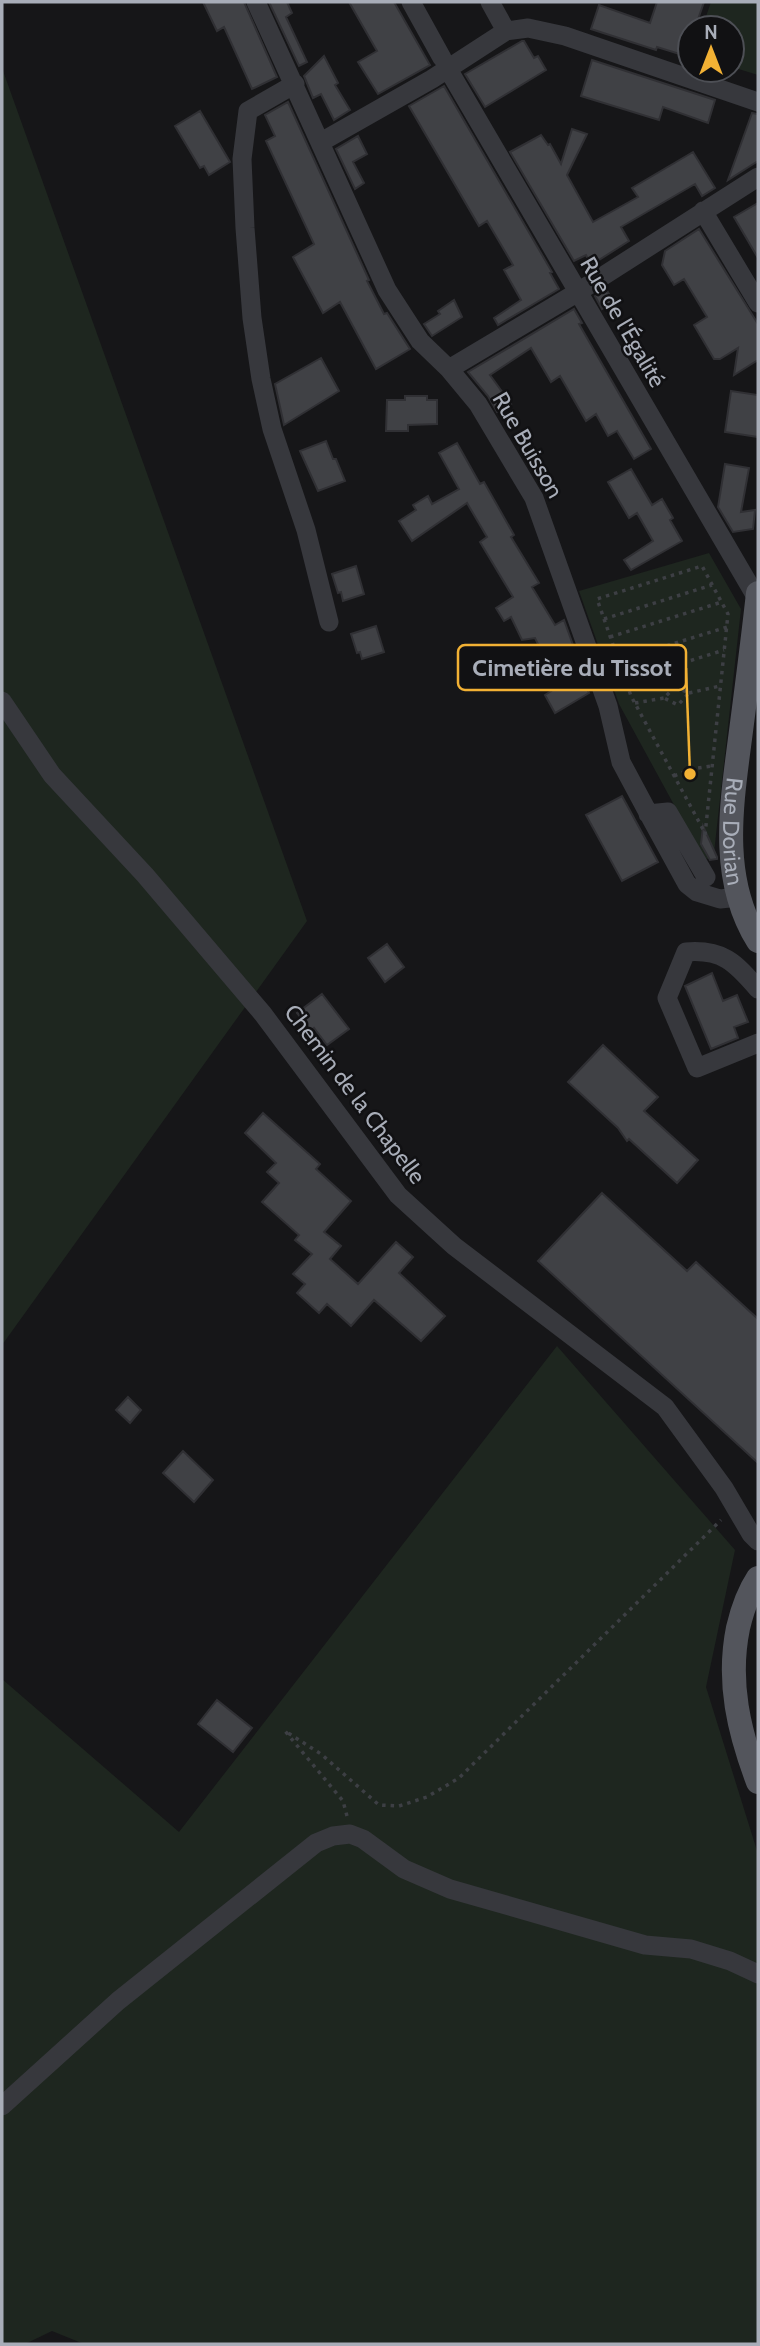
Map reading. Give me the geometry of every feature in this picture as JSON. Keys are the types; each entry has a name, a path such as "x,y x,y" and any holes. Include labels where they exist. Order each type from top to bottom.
{"main road":[{"name":"Rue Dorian","path":"758,593 730,830 739,897 758,941"},
{"path":"758,1578 742,1612 733,1651 733,1691 745,1746 758,1782"}],"street":[{"name":"Rue Buisson","path":"256,2 387,290 420,341 449,369 478,404 534,498 575,610 618,743 621,762 648,814 687,884 711,898 726,900 739,897"},
{"name":"Rue de l'Égalité","path":"411,2 758,599"},
{"path":"490,2 506,31"},
{"path":"321,142 445,63 506,31 528,27 565,36 758,102"},
{"path":"295,84 248,111 242,159 245,228 252,318 261,379 272,429 306,530 328,622"},
{"path":"449,369 578,292 758,177"},
{"path":"704,211 758,303"},
{"name":"Chemin de la Chapelle","path":"2,701 52,775 145,875 263,1014 398,1195 454,1246 665,1407 724,1488 751,1534 758,1541"},
{"path":"648,814 668,812 706,877"},
{"path":"758,989 739,967 723,956 705,951 686,952 667,998 697,1068 758,1043"},
{"path":"2,2106 118,2001 251,1893 316,1843 339,1835 351,1834 363,1839 404,1869 450,1889 645,1945 691,1949 730,1961 758,1974"}],"path":[{"path":"702,566 722,602 728,614 705,836 634,703 597,599 702,566"},
{"path":"604,619 712,585"},
{"path":"610,637 722,602"},
{"path":"618,661 727,627"},
{"path":"626,681 724,650"},
{"path":"670,667 675,687"},
{"path":"664,698 678,705 689,693 720,686"},
{"path":"675,687 689,693"},
{"path":"634,703 664,698 675,687"},
{"path":"674,776 692,769 712,766"},
{"path":"339,1835 348,1819 343,1801 285,1731 321,1754 379,1805 399,1806 427,1797 459,1778 735,1506"}],"shaded area":[{"path":"711,2 758,2 758,75 746,71 746,14 707,14"},
{"path":"2,68 307,921 2,1345"},
{"path":"709,553 741,609 714,853 708,859 703,858 619,704 579,591"},
{"path":"557,1346 735,1550 706,1687 758,1854 758,2344 84,2344 52,2331 25,2344 2,2344 2,1679 179,1832"}],"building":[{"path":"203,2 244,2 277,77 252,89 224,27 217,31"},
{"path":"269,2 287,2 292,13 286,17 307,62 299,66"},
{"path":"349,2 394,2 430,65 378,94 358,62 377,51"},
{"path":"657,2 704,2 700,14 676,14 676,53 657,47 656,50 591,29 599,5 650,23"},
{"path":"522,41 534,58 538,56 546,70 485,107 465,74"},
{"path":"324,56 338,83 335,85 350,110 334,120 321,94 313,98 304,76"},
{"path":"592,60 715,100 708,123 663,107 659,120 581,96"},
{"path":"444,86 552,272 550,273 559,289 498,325 494,318 521,300 504,270 513,265 487,221 479,226 409,106"},
{"path":"288,102 369,280 367,281 384,314 387,313 410,349 376,369 340,302 323,313 293,257 314,244 266,141 275,136 265,115"},
{"path":"200,111 230,162 209,175 204,166 200,168 175,126"},
{"path":"752,113 758,114 758,161 728,180"},
{"path":"572,129 587,134 567,175 593,222 638,197 632,188 693,152 715,188 702,196 695,184 621,227 629,241 591,265 586,255 574,261 510,152 541,135 548,145 550,144 561,164"},
{"path":"358,136 367,154 353,162 364,183 355,189 336,149"},
{"path":"758,203 758,258 734,217"},
{"path":"699,229 758,324 758,360 734,375 738,348 720,359 714,359 694,325 707,317 684,279 674,285 662,265 665,251"},
{"path":"606,289 614,302 602,309 595,296"},
{"path":"454,300 462,317 432,336 424,324 440,314 438,311"},
{"path":"574,309 582,323 579,324 651,449 634,459 617,431 608,436 596,414 586,421 560,376 551,382 531,348 490,375 511,404 497,412 488,396 468,372"},
{"path":"321,358 339,391 284,425 275,384"},
{"path":"731,391 758,395 758,437 725,432"},
{"path":"405,396 427,396 427,400 437,400 437,424 408,425 408,431 386,431 387,400 405,400"},
{"path":"326,441 345,481 318,491 300,451"},
{"path":"457,443 480,484 484,482 514,535 511,537 539,583 532,587 555,625 564,620 578,659 572,662 589,693 555,713 545,695 559,686 535,638 522,640 511,617 504,621 496,608 513,597 480,542 487,537 467,503 412,541 399,521 416,510 413,505 428,496 432,504 459,489 439,453"},
{"path":"725,464 749,468 741,512 755,510 753,529 733,532 718,507"},
{"path":"631,469 652,505 662,499 682,541 631,570 624,560 653,541 637,513 629,518 608,482"},
{"path":"356,566 364,594 343,601 332,574"},
{"path":"376,626 384,652 362,659 360,652 357,653 351,634"},
{"path":"622,796 658,862 622,881 586,815"},
{"path":"703,826 717,859 710,860 701,844"},
{"path":"387,944 404,967 385,982 368,958"},
{"path":"712,973 723,1001 737,995 748,1022 734,1027 738,1038 711,1049 685,986"},
{"path":"322,994 349,1029 327,1045 314,1028 311,1031 297,1013"},
{"path":"603,1045 658,1097 644,1111 698,1160 677,1183 629,1139 627,1141 618,1128 568,1082"},
{"path":"263,1113 320,1164 316,1169 351,1201 324,1232 341,1246 330,1259 358,1284 396,1242 413,1257 399,1273 445,1316 421,1341 374,1300 351,1326 327,1304 319,1313 297,1293 305,1284 293,1274 312,1254 295,1240 299,1235 262,1202 279,1183 267,1172 276,1163 245,1133"},
{"path":"602,1193 687,1271 696,1262 758,1319 758,1463 538,1261"},
{"path":"128,1397 141,1410 130,1423 116,1410"},
{"path":"183,1451 213,1480 194,1502 163,1473"},
{"path":"217,1700 252,1728 233,1752 198,1724"}],"place":[{"name":"Cimetière du Tissot","path":"690,774"}]}
